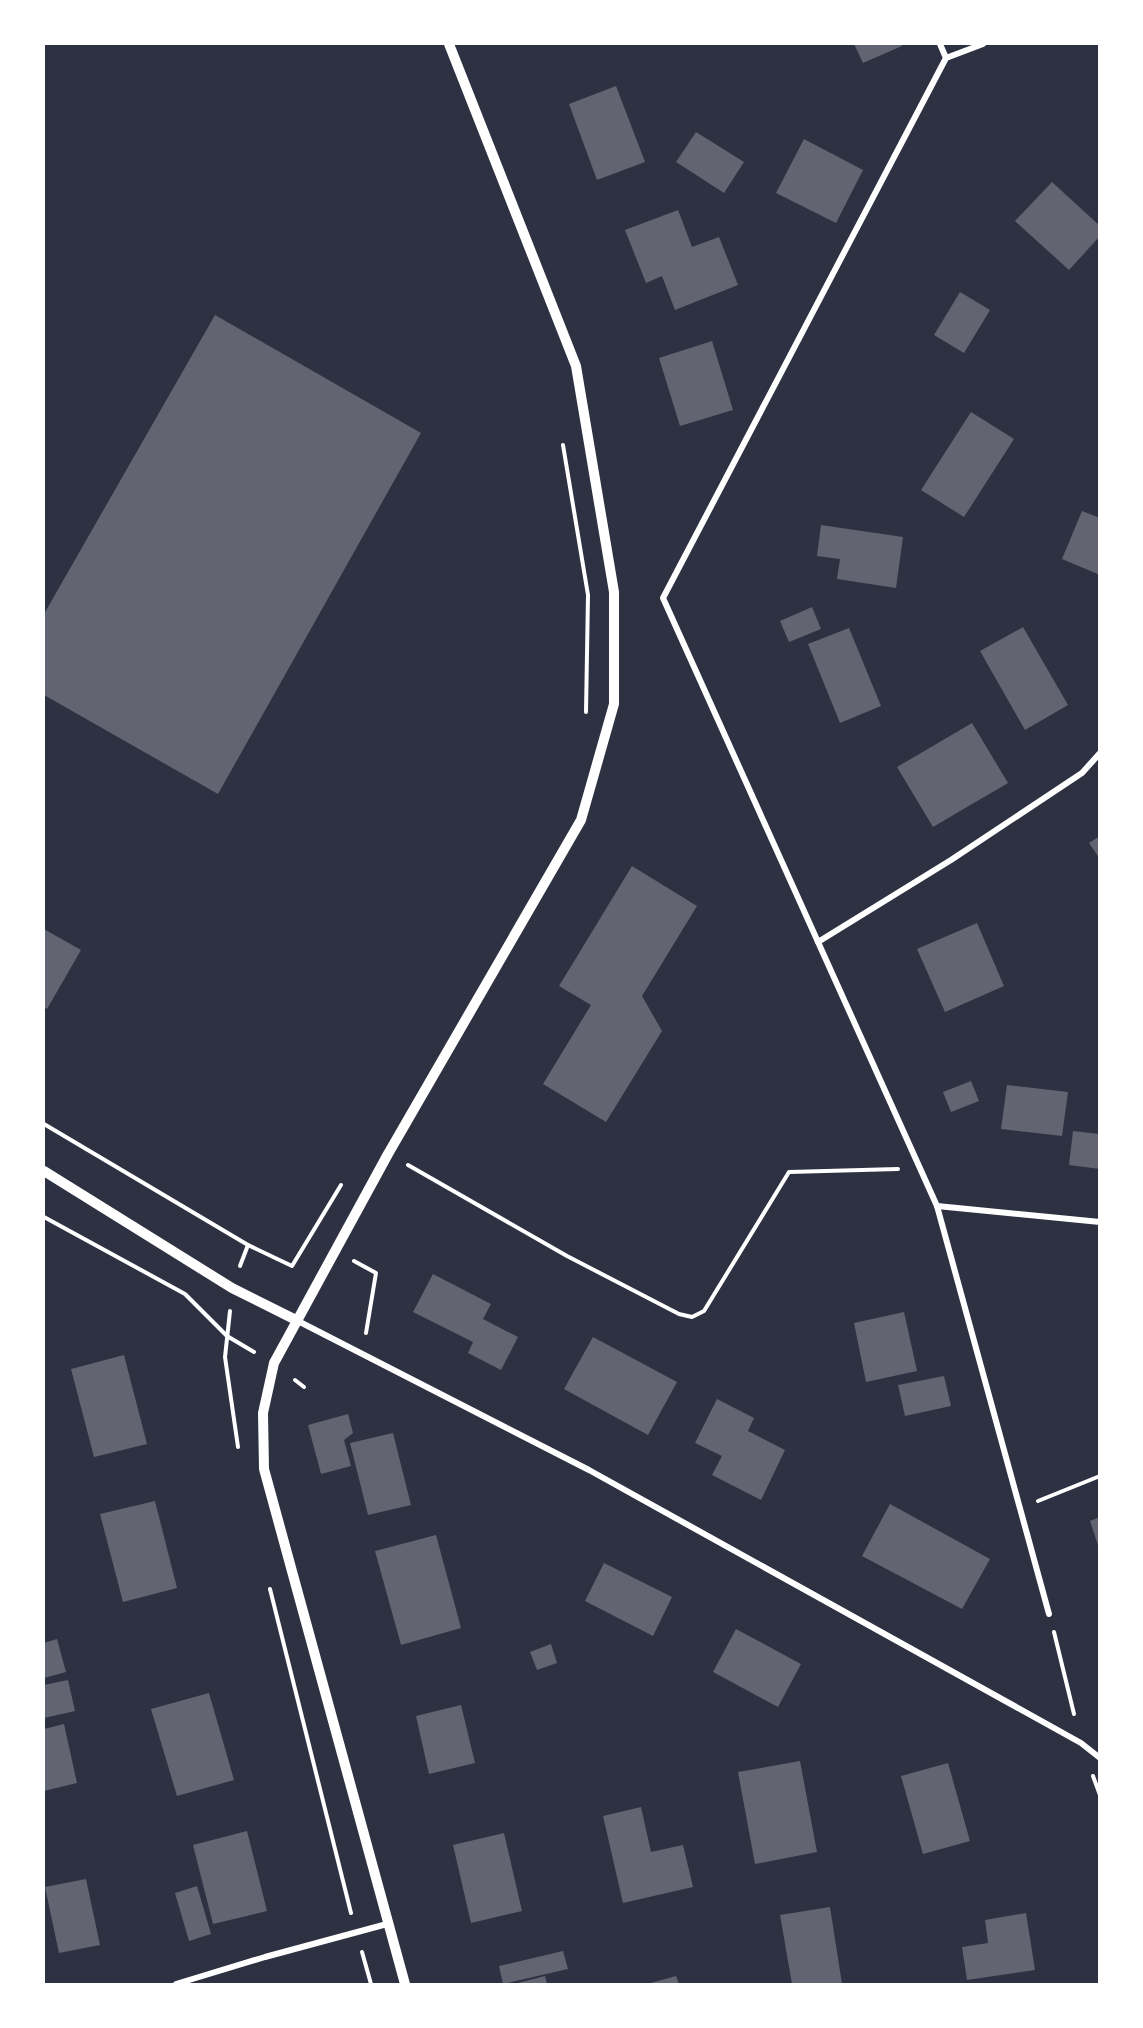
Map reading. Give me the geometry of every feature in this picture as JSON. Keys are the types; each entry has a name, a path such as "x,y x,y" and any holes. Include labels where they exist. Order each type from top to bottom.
{"street":[{"path":"405,1984 264,1469 263,1413 274,1363 296,1320 388,1154 581,820 614,705 614,592 576,366 449,44"},
{"path":"940,44 946,58"},
{"path":"983,44 946,58 663,598 937,1206 1049,1614"},
{"path":"818,942 951,860 1082,773 1100,753"},
{"path":"44,1171 232,1288 590,1470 1081,1743 1100,1758"},
{"path":"937,1206 1100,1222"},
{"path":"176,1984 387,1924"}],"path":[{"path":"561,435 588,595 586,711 583,722"},
{"path":"44,1124 248,1245 292,1266 335,1250 376,1273 362,1354"},
{"path":"388,1154 567,1256 679,1314 692,1317 704,1311 789,1172 919,1168"},
{"path":"292,1266 342,1185"},
{"path":"44,1217 185,1294 227,1336 274,1363 304,1387"},
{"path":"232,1288 248,1245"},
{"path":"1020,1508 1100,1476"},
{"path":"1049,1614 1081,1743 1100,1795"}],"building":[{"path":"854,44 901,44 902,46 863,63"},
{"path":"616,86 645,162 597,180 569,104"},
{"path":"696,132 744,162 724,193 676,162"},
{"path":"804,139 863,170 836,223 776,193"},
{"path":"1052,182 1100,226 1100,236 1069,270 1015,221"},
{"path":"678,210 692,247 719,237 738,285 675,310 662,276 646,283 625,230"},
{"path":"960,292 990,310 964,353 934,335"},
{"path":"215,315 421,433 218,794 44,695 44,614"},
{"path":"712,341 733,410 680,426 659,358"},
{"path":"971,412 1014,439 964,517 921,490"},
{"path":"1082,511 1100,518 1100,575 1062,559"},
{"path":"821,525 903,537 896,588 837,579 840,559 817,556"},
{"path":"812,607 821,629 789,642 780,621"},
{"path":"1023,627 1068,705 1025,730 980,651"},
{"path":"849,628 881,706 840,723 808,644"},
{"path":"972,723 1008,783 933,827 897,767"},
{"path":"1100,836 1100,859 1089,843"},
{"path":"632,866 697,906 642,996 662,1031 606,1122 543,1084 591,1005 559,986"},
{"path":"977,923 1004,986 945,1012 917,949"},
{"path":"44,929 81,950 47,1009 44,1007"},
{"path":"971,1081 979,1101 951,1112 943,1092"},
{"path":"1007,1085 1068,1092 1062,1136 1001,1129"},
{"path":"1073,1131 1100,1134 1100,1169 1069,1165"},
{"path":"433,1274 491,1304 483,1319 518,1337 501,1370 468,1353 473,1342 413,1312"},
{"path":"904,1312 917,1371 866,1382 854,1323"},
{"path":"593,1337 677,1382 648,1435 564,1389"},
{"path":"124,1355 147,1444 94,1457 71,1369"},
{"path":"944,1376 951,1406 905,1416 898,1385"},
{"path":"717,1399 754,1418 748,1431 785,1450 761,1500 712,1475 722,1456 695,1443"},
{"path":"348,1414 353,1433 344,1440 351,1466 321,1474 308,1425"},
{"path":"393,1433 411,1505 368,1515 350,1443"},
{"path":"155,1501 177,1588 123,1602 100,1514"},
{"path":"890,1504 990,1559 962,1609 862,1556"},
{"path":"1100,1517 1100,1548 1099,1548 1090,1521"},
{"path":"436,1535 461,1628 401,1645 375,1551"},
{"path":"604,1563 672,1597 653,1636 585,1601"},
{"path":"736,1629 801,1664 778,1707 713,1672"},
{"path":"57,1639 66,1672 44,1678 44,1643"},
{"path":"551,1644 557,1663 537,1670 530,1652"},
{"path":"68,1680 75,1711 44,1718 44,1685"},
{"path":"209,1693 234,1780 177,1796 151,1709"},
{"path":"461,1705 475,1763 429,1774 416,1716"},
{"path":"64,1724 77,1783 44,1791 44,1729"},
{"path":"800,1761 817,1852 755,1864 738,1772"},
{"path":"948,1763 970,1841 923,1854 901,1776"},
{"path":"641,1807 651,1852 683,1845 693,1887 623,1903 603,1816"},
{"path":"247,1831 267,1911 213,1924 193,1845"},
{"path":"504,1833 522,1911 471,1923 453,1845"},
{"path":"86,1879 100,1945 59,1953 45,1887"},
{"path":"197,1886 211,1934 189,1941 175,1893"},
{"path":"830,1907 842,1984 792,1984 780,1915"},
{"path":"1026,1913 1035,1970 967,1980 962,1947 988,1943 985,1920"},
{"path":"563,1951 568,1969 503,1984 499,1966"},
{"path":"545,1976 547,1984 514,1984"},
{"path":"676,1976 679,1984 647,1984"}]}
